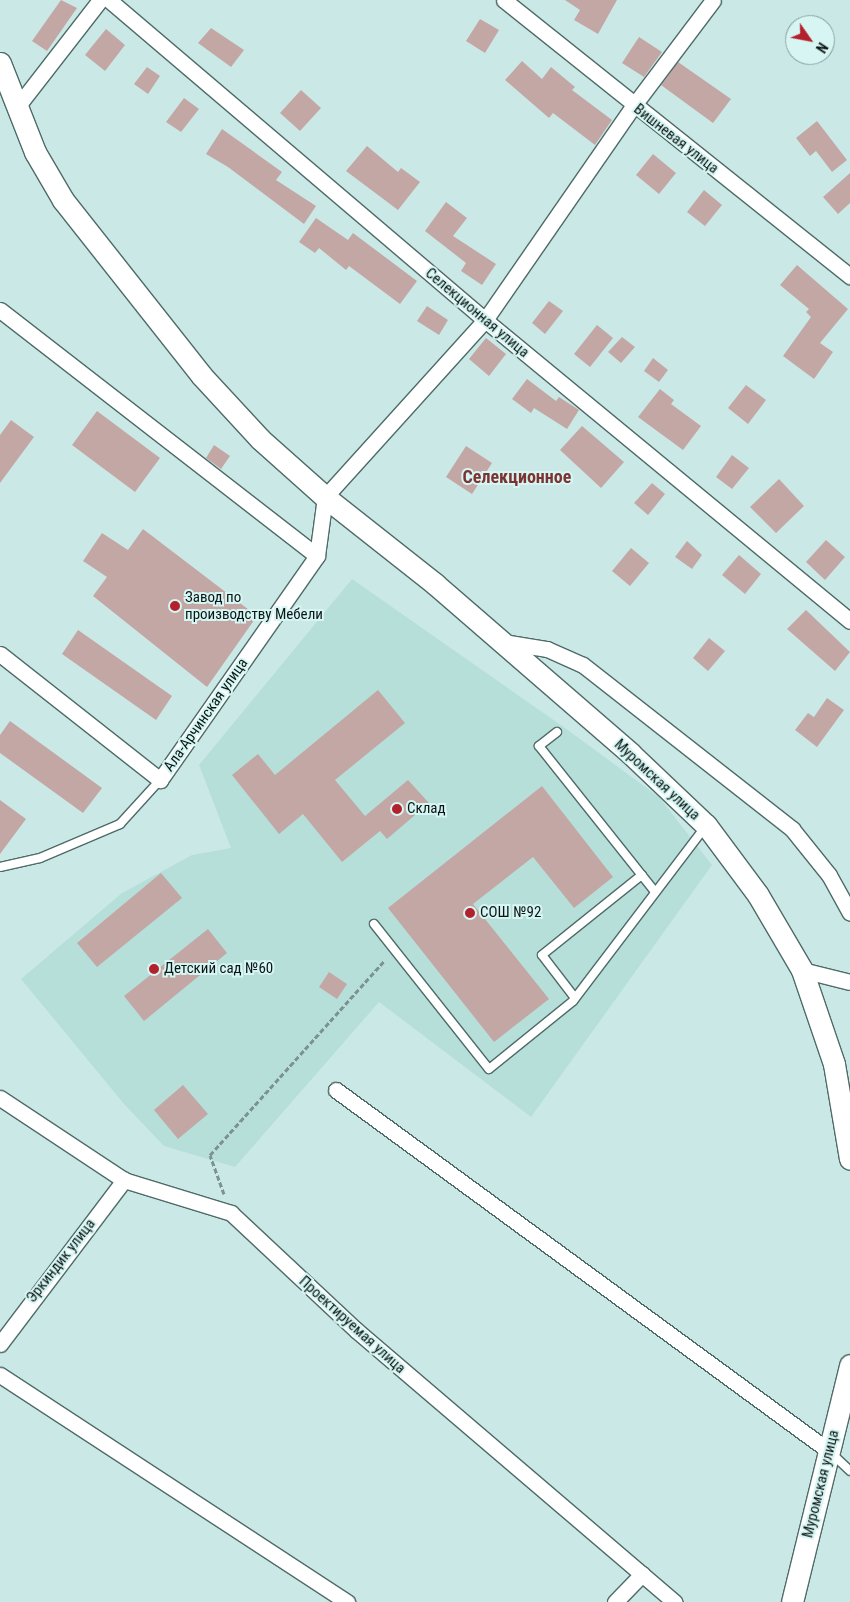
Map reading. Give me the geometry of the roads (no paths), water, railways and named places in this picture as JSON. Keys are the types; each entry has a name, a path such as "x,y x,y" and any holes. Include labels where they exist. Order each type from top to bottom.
{"street":[{"path":"17,107 100,0"},
{"name":"Селекционная улица","path":"109,0 485,320 850,621"},
{"name":"Вишневая улица","path":"504,0 850,276"},
{"path":"0,63 36,152 63,200 201,375 260,439 325,497 485,320 634,105 713,0"},
{"path":"0,310 316,556"},
{"name":"Ала-Арчинская улица","path":"0,654 160,780 316,556 325,497"},
{"name":"Муромская улица","path":"325,497 435,584 630,753 706,825 758,895 802,970 834,1064 850,1159"},
{"path":"501,642 547,649 583,665 792,829 829,875 850,913"},
{"path":"802,970 850,982"},
{"path":"336,1090 829,1451"},
{"name":"Проектируемая улица","path":"0,1098 124,1180 231,1213 356,1330 675,1602"},
{"name":"Эркиндик улица","path":"0,1344 6,1320 124,1180"},
{"name":"Муромская улица","path":"792,1602 850,1365"},
{"path":"0,1375 347,1602"},
{"path":"615,1602 642,1574"}],"lane":[{"path":"557,732 540,746 655,892"},
{"path":"0,868 40,858 120,824 160,780"},
{"path":"374,924 489,1069 575,998 706,825"},
{"path":"575,998 542,954 642,875"},
{"path":"829,1451 850,1471"}],"place":[{"name":"Завод по производству Мебели","path":"175,606"},
{"name":"Склад","path":"397,809"},
{"name":"СОШ №92","path":"470,913"},
{"name":"Детский сад №60","path":"154,969"}],"district":[{"name":"Селекционное","path":"517,477"}]}
